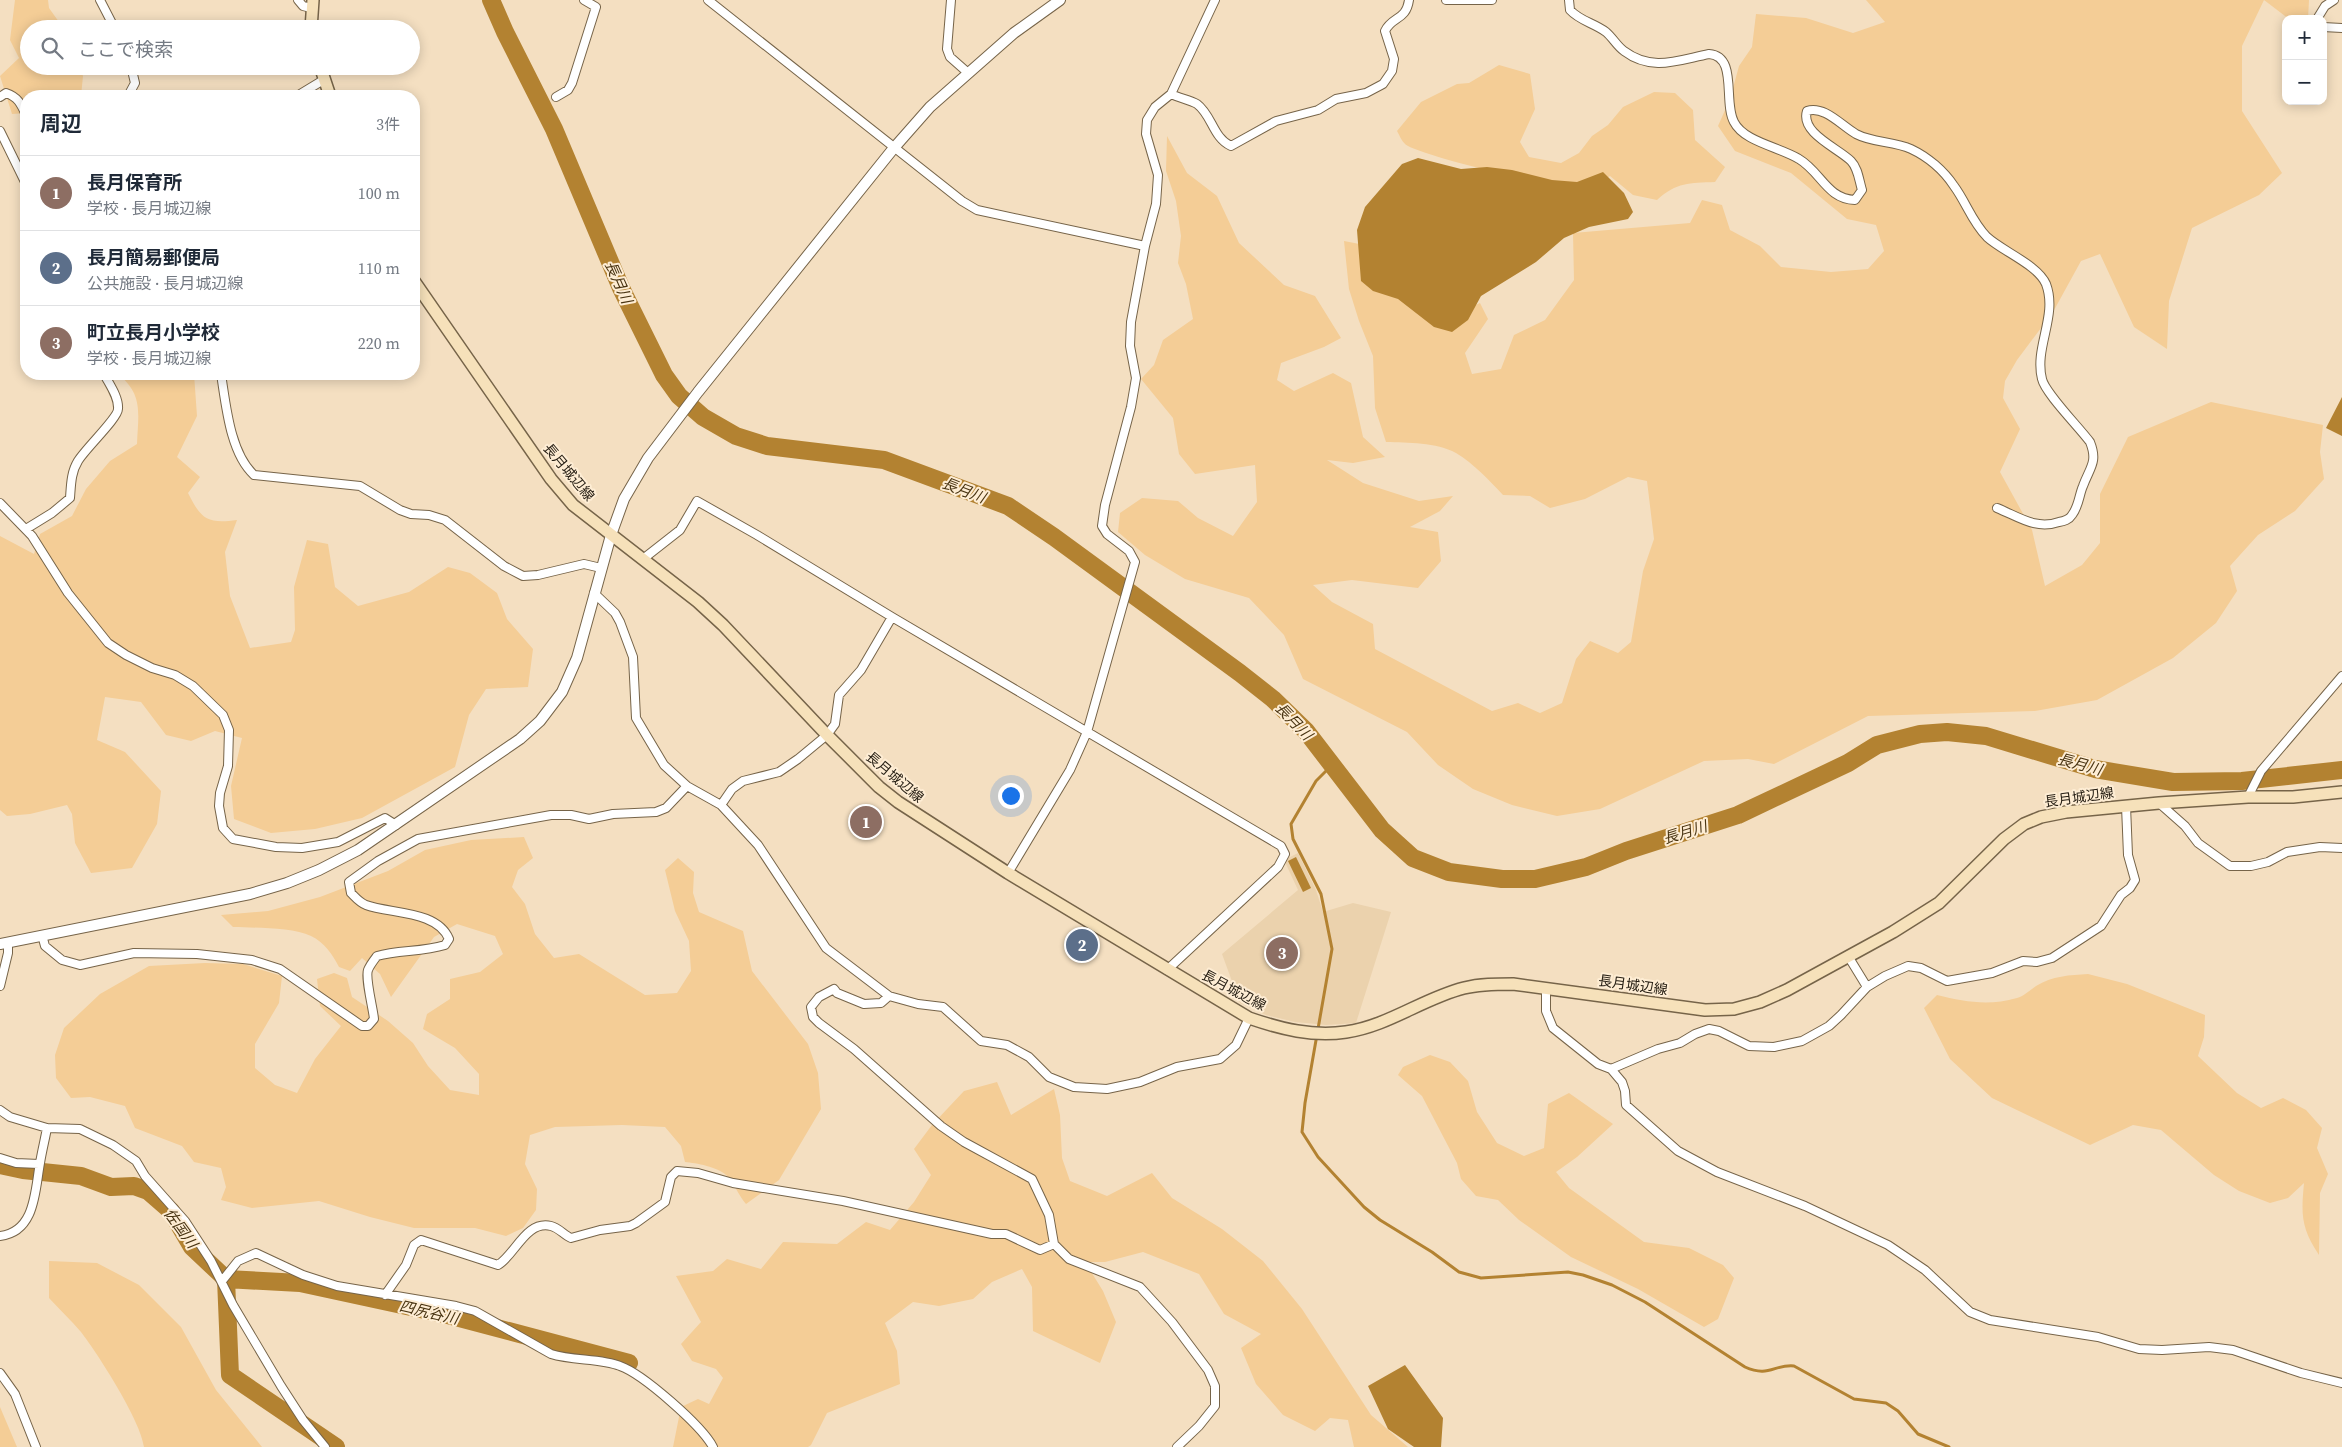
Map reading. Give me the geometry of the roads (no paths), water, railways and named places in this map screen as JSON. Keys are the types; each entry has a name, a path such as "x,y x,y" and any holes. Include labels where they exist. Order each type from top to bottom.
{"main road":[{"path":"311,20 312,4"},
{"path":"323,75 328,90"},
{"name":"長月城辺線","path":"420,290 551,479 573,505 698,602 723,625 879,787 898,802 1008,873 1167,970 1249,1018 1292,1031 1326,1034 1348,1032 1372,1026 1462,988 1488,984 1513,984 1705,1010 1734,1009 1760,1002 1787,990 1893,932 1938,903 2004,839 2024,824 2041,817 2066,812 2158,803 2248,797 2293,797 2342,792"}],"street":[{"path":"100,0 110,20"},
{"path":"298,0 303,6 312,4"},
{"path":"556,97 568,90 572,83 596,8 584,0"},
{"path":"708,0 893,149 962,201 977,210 1145,246"},
{"path":"951,0 947,48 950,57 967,72"},
{"path":"0,986 8,954 4,943 250,894 287,883 319,870 358,850 396,825 520,739 540,721 562,692 577,658 611,535 624,499 648,458 698,392 893,149 930,107 967,72 1014,33 1060,0"},
{"path":"1008,873 1070,770 1087,732 1135,562 1129,551 1107,534 1102,526 1105,505 1131,407 1136,378 1130,346 1131,322 1145,246 1156,204 1158,175 1146,134 1147,120 1155,107 1171,94 1215,0"},
{"path":"1171,94 1196,104 1205,113 1222,142 1231,146 1276,121 1318,110 1336,98 1366,93 1383,84 1392,71 1394,59 1384,31 1388,24 1401,17 1408,10 1409,0"},
{"path":"1446,0 1492,0"},
{"path":"1569,0 1570,10 1576,18 1594,24 1606,33 1622,50 1639,61 1657,64 1716,54 1724,60 1727,70 1729,112 1738,130 1754,140 1785,150 1808,165 1827,187 1844,199 1855,200 1862,190 1857,171 1851,162 1821,139 1807,125 1805,117 1807,111 1814,109 1823,111 1858,135 1912,149 1941,169 1955,186 1975,222 1988,237 2038,273 2046,284 2049,305 2040,367 2042,381 2090,442 2094,452 2093,462 2082,486 2078,504 2072,516 2067,520 2046,526 2034,524 1997,508"},
{"path":"2319,15 2325,6 2334,0"},
{"path":"2327,26 2342,28"},
{"path":"132,90 135,84 133,75"},
{"path":"307,90 325,79"},
{"path":"0,97 6,93 13,95 20,101"},
{"path":"0,131 20,172"},
{"path":"26,528 52,513 70,498 72,472 90,444 115,417 118,410 114,393 107,380"},
{"path":"222,380 224,401 238,450 246,467 254,475 360,486 400,510 411,514 429,515 445,520 467,535 504,566 523,576 538,575 584,564 601,568"},
{"path":"643,559 680,530 697,501 757,534 892,617 1281,846 1285,854 1278,867 1167,970"},
{"path":"0,503 26,528 68,593 108,643 126,656 152,668 175,675 193,686 223,715 229,730 228,766 220,793 219,806 223,828 234,840 276,847 302,848 338,842 385,818 396,825"},
{"path":"594,593 615,613 633,657 636,718 664,765 687,786 721,805 758,845 826,948 888,996 918,1004 943,1007 981,1041 1007,1045 1029,1057 1049,1077 1074,1087 1107,1089 1140,1082 1177,1067 1220,1060 1236,1044 1249,1018"},
{"path":"721,805 732,789 743,781 779,772 827,735 836,724 839,695 861,670 892,617"},
{"path":"2248,797 2261,772 2342,676"},
{"path":"42,935 45,946 50,951 62,960 80,964 134,953 197,954 252,960 268,964 280,969 362,1026 368,1026 374,1019 373,1001 367,978 368,969 377,956 394,951 431,949 445,945 449,939 446,931 421,916 364,905 351,893 349,882 378,861 418,839 551,815 571,815 589,819 614,814 656,812 666,808 687,786"},
{"path":"2158,803 2185,826 2198,843 2230,866 2251,866 2268,862 2287,852 2320,848 2342,848"},
{"path":"1611,1069 1658,1049 1680,1044 1695,1034 1708,1029 1719,1031 1749,1046 1774,1047 1802,1041 1829,1026 1841,1016 1867,987 1885,976 1908,966 1921,968 1947,981 1953,981 1992,973 2023,961 2037,962 2052,958 2101,926 2121,895 2130,888 2135,880 2128,855 2126,806"},
{"path":"1848,956 1867,987"},
{"path":"888,996 881,1003 864,1004 837,993 834,989 819,998 811,1007 813,1016 818,1023 854,1049 941,1126 971,1146 1032,1179 1049,1214 1054,1244 1069,1259 1140,1287 1172,1322 1208,1370 1215,1386 1215,1406 1199,1426 1177,1447"},
{"path":"1546,989 1546,1011 1553,1028 1598,1064 1611,1069 1622,1082 1626,1105 1678,1151 1717,1172 1805,1206 1888,1245 1925,1270 1970,1312 1990,1320 2098,1337 2139,1349 2162,1350 2209,1347 2233,1350 2301,1373 2342,1383"},
{"path":"0,1110 10,1117 47,1128 80,1129 113,1145 136,1161 145,1176 185,1221 222,1281 233,1305 281,1386 303,1420 324,1447"},
{"path":"0,1236 7,1235 19,1227 32,1211 47,1128"},
{"path":"0,1158 16,1163 40,1164"},
{"path":"386,1295 406,1265 414,1245 421,1240 498,1265 504,1262 524,1236 540,1226 548,1225 556,1228 565,1236 572,1238 600,1230 630,1226 636,1223 665,1202 671,1177 677,1171 698,1173 733,1183 843,1201 992,1234 1006,1234 1040,1250 1054,1244"},
{"path":"222,1281 238,1261 256,1253 304,1275 337,1286 456,1306 474,1311 551,1354 564,1358 621,1366 651,1386 696,1423 713,1447"},
{"path":"0,1373 15,1394 36,1447"}],"waterway":[{"name":"長月川","path":"491,0 554,129 621,288 664,375 679,396 703,417 736,436 767,446 884,460 1008,506 1054,537 1273,699 1306,731 1382,830 1413,858 1449,872 1502,879 1535,879 1586,867 1626,851 1738,815 1848,763 1877,745 1920,734 1947,732 1986,736 2095,769 2173,782 2242,781 2342,770"},
{"path":"1333,764 1316,781 1291,824 1293,839 1321,894 1332,949 1305,1103 1302,1132 1318,1157 1364,1207 1380,1220 1432,1252 1459,1272 1481,1278 1568,1272 1612,1285 1645,1302 1745,1367 1766,1371 1794,1366 1854,1399 1886,1403 1898,1411 1918,1434 1949,1447"},
{"name":"佐国川","path":"0,1165 23,1170 81,1176 111,1187 134,1186 148,1191 171,1211 192,1247 226,1279 230,1375 336,1447"},
{"name":"四尻谷川","path":"226,1279 300,1283 448,1315 629,1363"}],"place":[{"name":"長月保育所","path":"866,822"},
{"name":"長月簡易郵便局","path":"1082,945"},
{"name":"町立長月小学校","path":"1282,953"}]}
